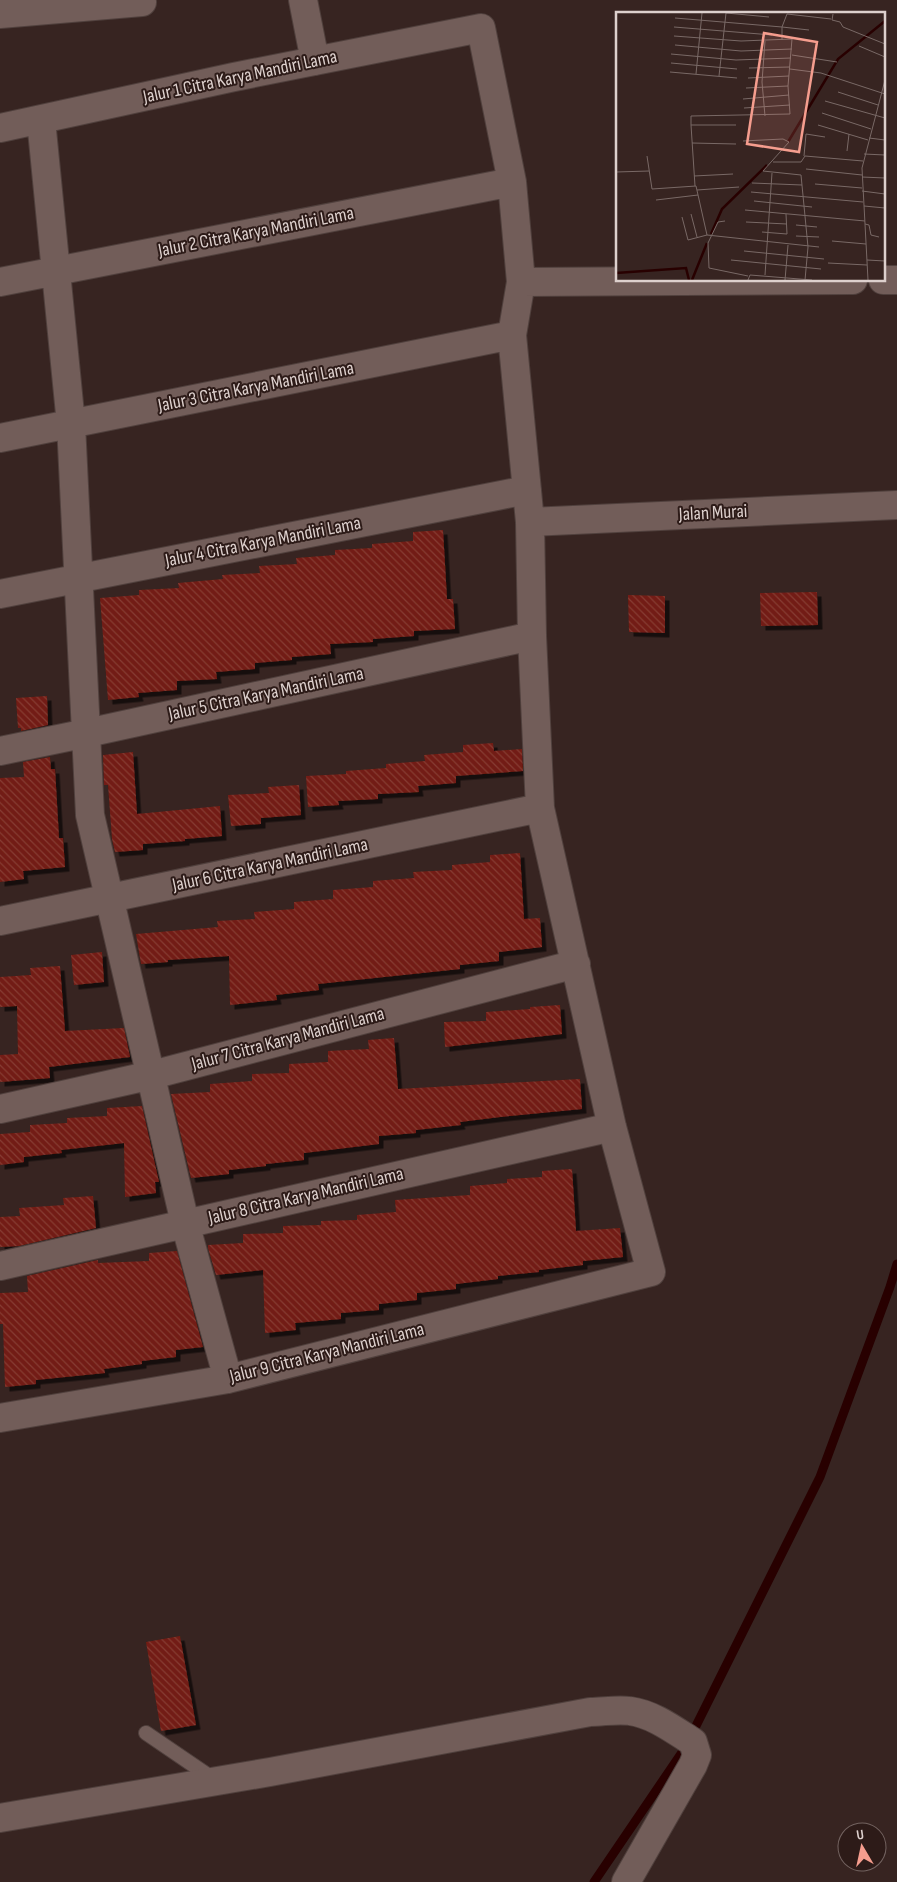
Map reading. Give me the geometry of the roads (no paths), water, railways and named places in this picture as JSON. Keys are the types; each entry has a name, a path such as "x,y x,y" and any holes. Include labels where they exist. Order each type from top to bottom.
{"street":[{"path":"303,0 316,61"},
{"path":"0,14 142,2"},
{"name":"Jalur 1 Citra Karya Mandiri Lama","path":"0,128 481,28 512,182"},
{"path":"42,120 71,424 90,815 108,900 152,1075 185,1223 228,1379"},
{"path":"512,182 522,282 512,335 530,522 532,636 540,808 612,1127"},
{"name":"Jalur 2 Citra Karya Mandiri Lama","path":"0,282 512,182"},
{"path":"884,280 897,280"},
{"path":"522,282 688,281"},
{"name":"Jalur 3 Citra Karya Mandiri Lama","path":"0,438 512,335"},
{"name":"Jalur 4 Citra Karya Mandiri Lama","path":"0,594 527,490"},
{"name":"Jalan Murai","path":"530,522 897,505"},
{"name":"Jalur 5 Citra Karya Mandiri Lama","path":"0,750 87,733 532,636"},
{"name":"Jalur 6 Citra Karya Mandiri Lama","path":"0,922 540,808"},
{"name":"Jalur 7 Citra Karya Mandiri Lama","path":"0,1109 152,1075 576,964"},
{"name":"Jalur 8 Citra Karya Mandiri Lama","path":"0,1266 612,1127"},
{"name":"Jalur 9 Citra Karya Mandiri Lama","path":"0,1418 228,1379 651,1272 612,1127"},
{"path":"0,1818 216,1781 590,1712 629,1711 644,1714 693,1742 697,1755 626,1882"}],"lane":[{"path":"146,1733 216,1781"}],"waterway":[{"path":"594,1882 685,1748 820,1477 897,1264"}]}
